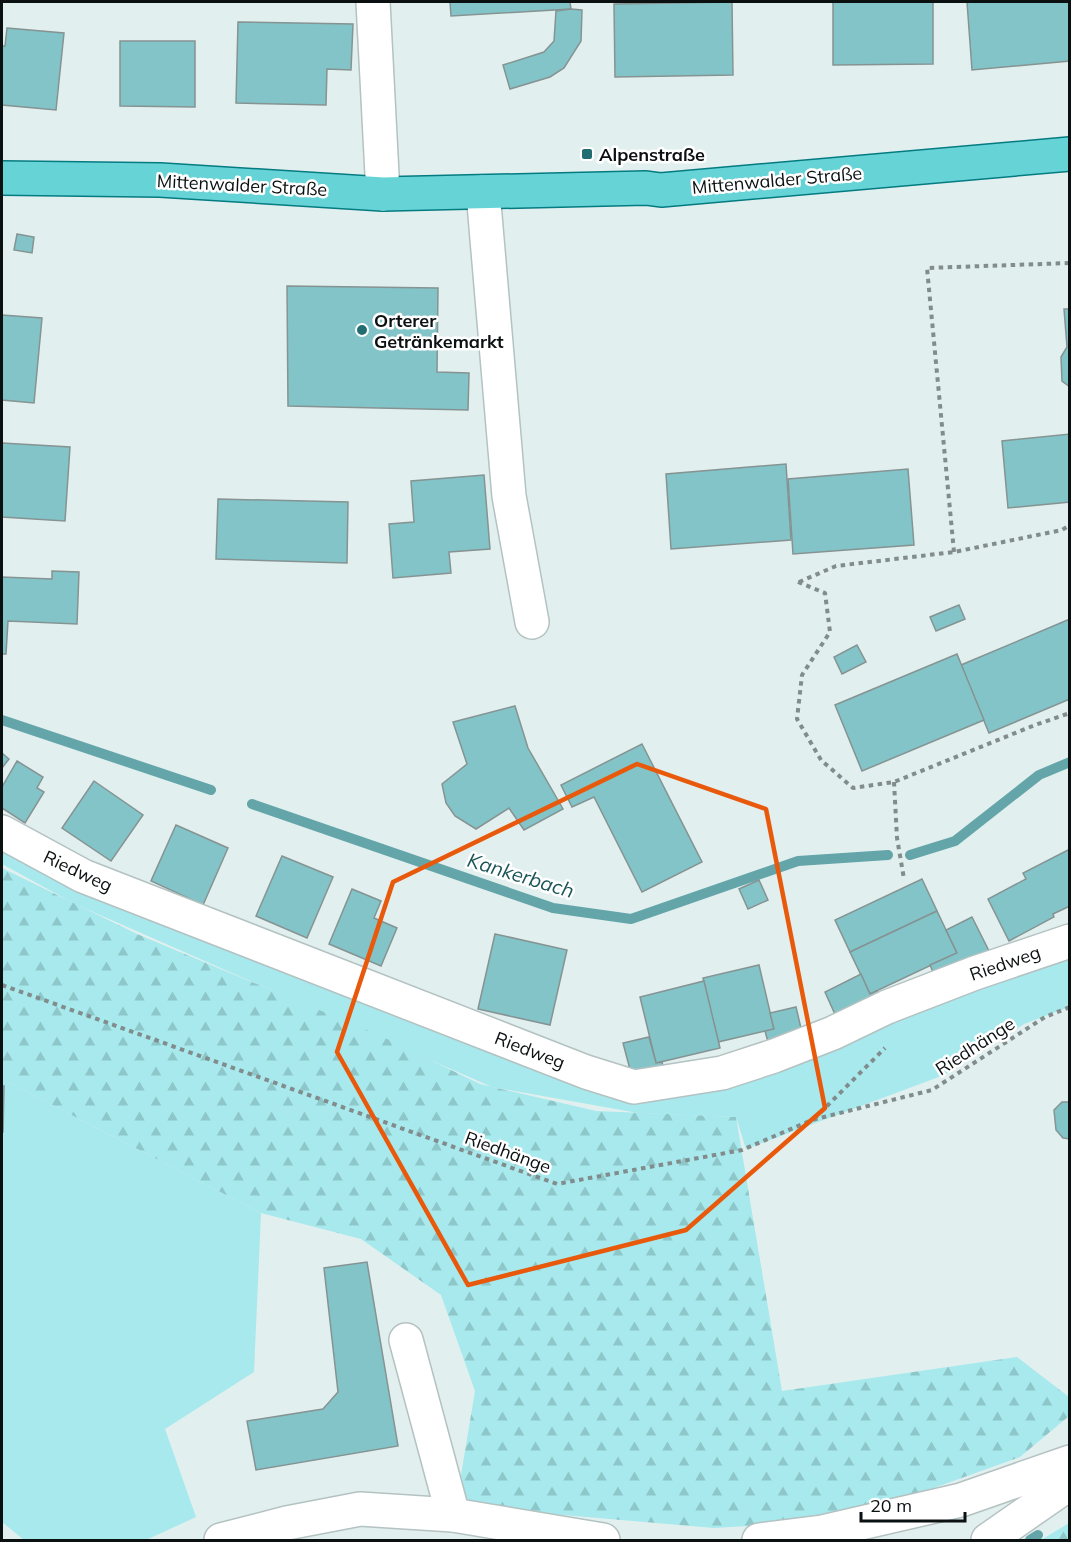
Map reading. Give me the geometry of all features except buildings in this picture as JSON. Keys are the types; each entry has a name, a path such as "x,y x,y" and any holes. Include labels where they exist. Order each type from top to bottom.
{"main road":[{"name":"Mittenwalder Straße","path":"2,178 160,180 383,194 646,188 661,190 1070,154"}],"street":[{"path":"373,2 383,194"},
{"path":"483,192 509,496 532,622"},
{"name":"Riedweg","path":"2,832 83,876 586,1072 634,1087 722,1073 774,1056 833,1033 887,1007 975,973 1070,941"},
{"path":"406,1340 453,1515"},
{"path":"759,1540 822,1532 961,1500 1070,1462"},
{"path":"988,1540 1070,1484"},
{"path":"221,1540 287,1523 360,1509 453,1515 603,1540"}],"path":[{"path":"954,552 927,268 1070,263"},
{"path":"1070,525 1062,531 954,552 836,566 798,582 825,593 830,632 802,675 797,719 821,760 853,788 894,782 1035,724 1070,713"},
{"path":"894,782 897,838 904,879"},
{"name":"Riedhänge","path":"2,985 557,1184 742,1150 812,1120 932,1090 1045,1017 1070,1007"},
{"path":"812,1120 886,1047"}],"highlighted area":[{"path":"637,764 766,809 825,1108 686,1230 468,1285 337,1052 393,882"}],"green space":[{"path":"2,843 629,1100 1069,951 1069,1007 1024,1024 944,1075 746,1149 736,1117 638,1113 492,1087 75,904 2,864"},
{"path":"2,868 137,934 379,1035 480,1084 596,1111 736,1117 782,1391 1017,1357 1069,1397 1069,1416 1020,1457 928,1490 811,1522 714,1528 517,1511 457,1499 475,1391 441,1295 361,1239 261,1213 2,1079"},
{"path":"2,1079 261,1213 254,1372 165,1429 196,1517 146,1540 24,1540 2,1522"},
{"path":"1069,1523 1069,1540 1041,1540"}],"waterway":[{"name":"Kankerbach","path":"2,720 211,790"},
{"name":"Kankerbach","path":"910,855 955,841 1039,775 1070,762"},
{"name":"Kankerbach","path":"252,804 553,908 631,919 798,861 888,855"},
{"path":"1030,1540 1038,1535"}],"place":[{"name":"Alpenstraße","path":"587,154"},
{"name":"Orterer Getränkemarkt","path":"362,330"}]}
